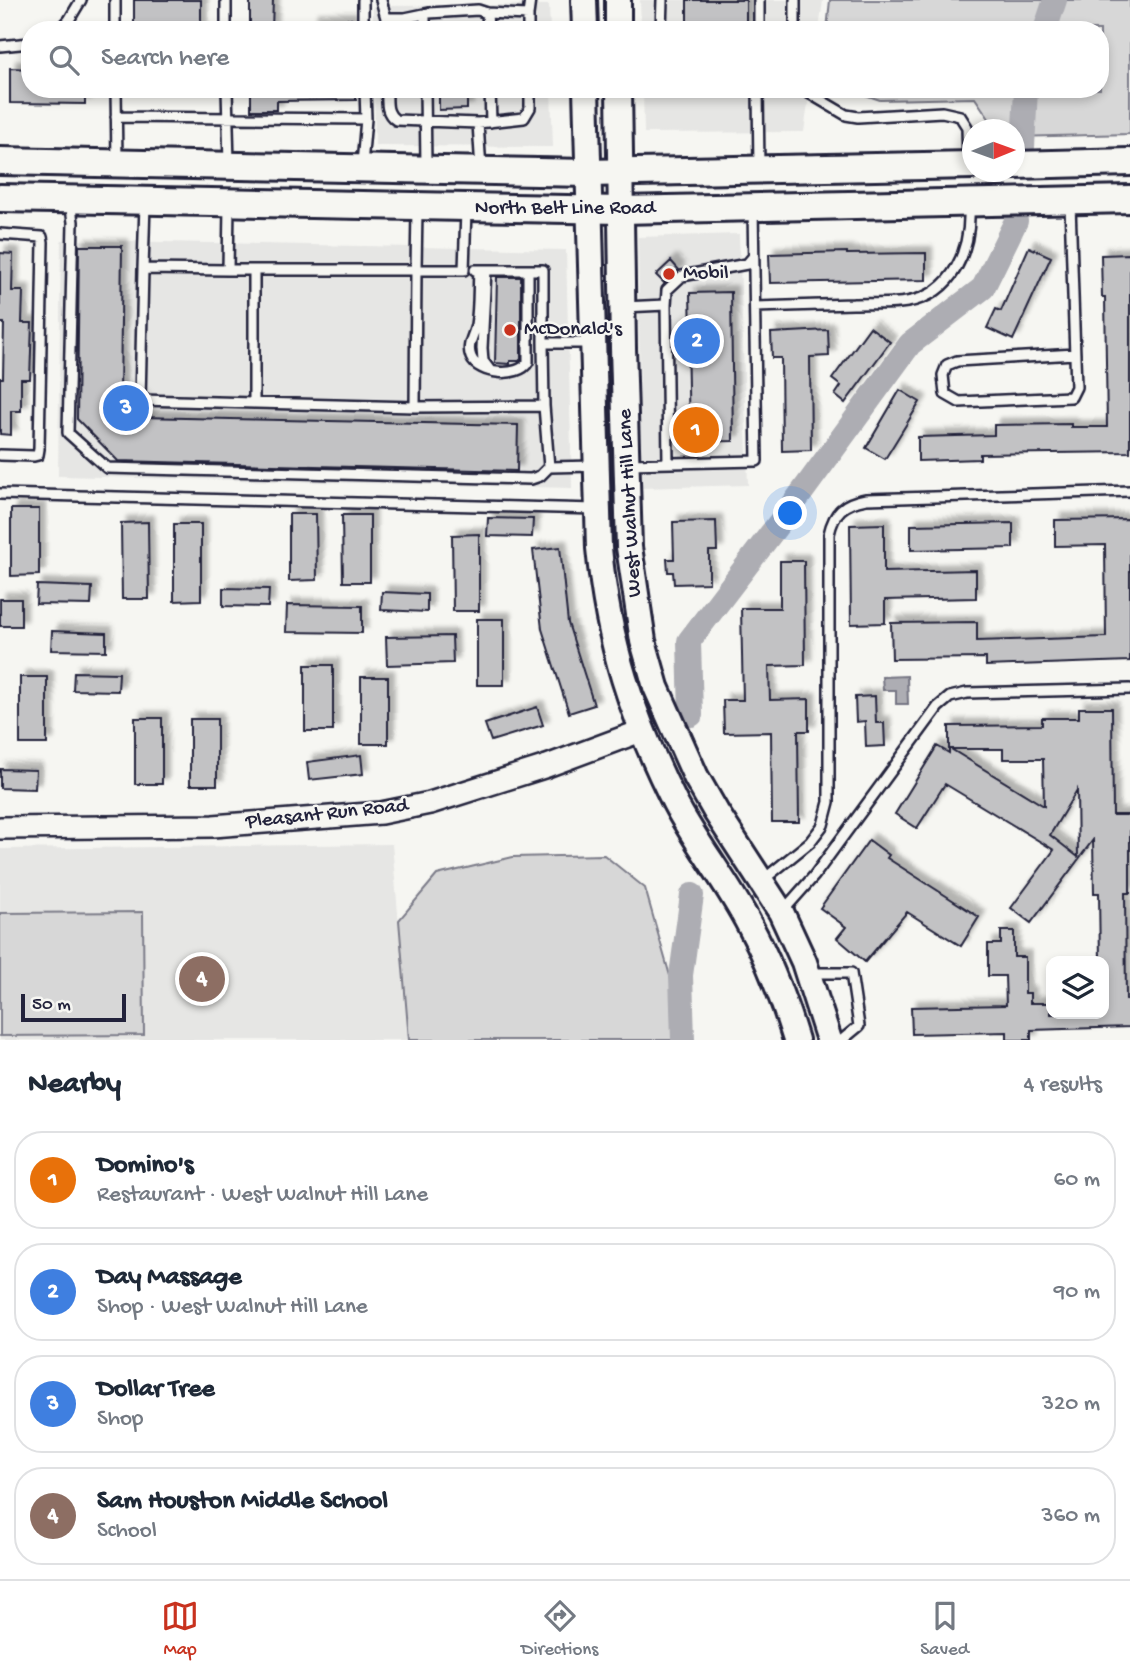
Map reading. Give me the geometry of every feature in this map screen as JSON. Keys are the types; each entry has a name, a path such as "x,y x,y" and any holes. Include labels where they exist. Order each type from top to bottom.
{"main road":[{"path":"584,0 585,21"},
{"path":"618,0 618,21"},
{"name":"West Walnut Hill Lane","path":"586,98 598,509 669,719 716,812 781,912 807,973 829,1040"},
{"name":"West Walnut Hill Lane","path":"619,98 627,464 615,560 604,601 615,652 641,731 676,804 750,926 776,981 796,1040"},
{"name":"North Belt Line Road","path":"0,161 588,173 962,166"},
{"path":"1025,164 1130,162"},
{"path":"229,166 229,203"},
{"path":"969,202 970,182"},
{"name":"North Belt Line Road","path":"0,198 589,210 1130,199"},
{"path":"596,466 627,464"},
{"path":"733,896 761,881"},
{"path":"750,926 781,912"}],"street":[{"name":"Pleasant Run Road","path":"0,828 213,826 381,813 430,803 547,766 641,731"}],"lane":[{"path":"68,21 81,0"},
{"path":"115,0 116,21"},
{"path":"226,0 226,21"},
{"path":"363,0 363,21"},
{"path":"381,0 386,18 478,10 528,15"},
{"path":"528,21 530,0"},
{"path":"662,0 662,21"},
{"path":"759,0 759,21"},
{"path":"795,0 795,21"},
{"path":"487,13 487,21"},
{"path":"425,14 425,21"},
{"path":"0,46 21,44"},
{"path":"116,98 117,164"},
{"path":"228,98 229,166"},
{"path":"362,170 365,98"},
{"path":"387,98 390,116 396,120 478,123 524,118 530,108 530,98"},
{"path":"425,98 426,171"},
{"path":"490,98 491,122"},
{"path":"758,98 759,170"},
{"path":"818,98 846,114 858,117 943,112 960,116 962,119"},
{"path":"116,117 366,119"},
{"path":"478,123 481,172"},
{"path":"70,200 73,222 68,433 107,468 531,479 540,476 549,467 596,466"},
{"path":"1070,200 1075,355 1076,387 1071,397 959,402 945,394 943,375 947,365 957,361 1075,355"},
{"path":"145,201 140,400 415,407 544,406"},
{"path":"755,307 907,302 933,293 951,275 965,250 970,230 969,202"},
{"path":"228,270 229,203"},
{"path":"627,464 757,461 752,206"},
{"path":"415,407 417,207"},
{"path":"464,270 466,209"},
{"path":"0,234 35,235 42,237 43,242 38,455 0,455"},
{"path":"668,463 667,290 682,276 747,264 754,256"},
{"path":"143,269 543,270 544,406 549,467"},
{"path":"254,270 254,403"},
{"path":"483,270 483,361 489,369 513,372 525,367 528,362 528,270"},
{"path":"622,307 666,305"},
{"path":"543,343 592,343"},
{"path":"761,881 810,842 823,825 830,802 830,534 833,519 841,508 866,499 1130,491"},
{"path":"0,494 598,509"},
{"path":"781,912 814,876 938,707 950,697 967,694 1130,690"},
{"path":"807,973 851,973 859,1026 842,1040"}],"shaded area":[{"path":"640,0 823,0 820,21 641,21"},
{"path":"830,0 1130,0 1130,134 1025,137 1025,119 989,119 975,98 1109,98 1109,21 828,21"},
{"path":"549,5 550,21 373,21 373,6"},
{"path":"374,98 551,98 553,147 375,146"},
{"path":"643,98 809,98 804,132 644,133"},
{"path":"874,98 975,98 880,100"},
{"path":"739,234 748,485 641,488 638,237"},
{"path":"61,240 566,250 572,488 58,476"},
{"path":"907,676 908,704 896,704 896,690 883,690 882,677"},
{"path":"392,844 409,1040 0,1040 0,849"},
{"path":"604,855 645,888 670,976 683,1040 409,1040 399,920 437,875 513,857"},
{"path":"143,912 144,1035 0,1036 0,913"}],"building":[{"path":"134,0 201,0 201,21 134,21"},
{"path":"250,0 273,0 272,21 250,21"},
{"path":"687,0 746,0 746,21 687,21"},
{"path":"351,19 351,21 312,21"},
{"path":"10,68 21,69 21,98 85,98 85,104 10,103"},
{"path":"251,98 356,98 277,101 277,110 251,110"},
{"path":"439,98 467,98 467,109 439,110"},
{"path":"79,246 122,246 120,395 140,417 518,425 517,471 118,461 77,419"},
{"path":"1029,247 1051,257 1013,340 987,328 996,309 1001,311"},
{"path":"0,253 13,254 12,291 23,291 22,323 32,323 30,379 21,379 21,411 11,411 11,435 0,434 4,323 0,323"},
{"path":"926,253 926,280 770,283 769,254"},
{"path":"1130,254 1130,452 980,454 980,459 918,461 918,437 994,435 994,425 1071,424 1071,427 1107,427 1105,297 1102,297 1101,255"},
{"name":"Mobil","path":"671,261 679,270 664,283 656,275"},
{"name":"McDonald's","path":"497,277 521,277 521,359 510,361 510,364 495,363"},
{"path":"731,292 733,441 689,442 687,334 691,334 690,293"},
{"path":"870,327 890,342 845,403 835,395 841,386 832,379"},
{"path":"828,330 829,356 810,357 811,450 782,451 781,358 772,358 771,333"},
{"path":"900,390 920,402 885,459 866,448"},
{"path":"11,509 39,509 39,575 11,576"},
{"path":"289,514 316,514 317,580 289,581"},
{"path":"342,515 370,515 370,582 343,582"},
{"path":"488,518 533,519 532,537 487,536"},
{"path":"1130,519 1130,661 986,666 986,658 892,659 891,623 977,622 977,641 1106,637 1105,545 1055,546 1055,520"},
{"path":"716,521 717,551 709,551 709,583 674,584 673,572 668,572 667,559 674,559 673,522"},
{"path":"148,522 149,599 122,599 121,523"},
{"path":"1013,523 1013,548 911,550 911,525"},
{"path":"174,524 201,524 201,600 174,601"},
{"path":"884,524 884,572 976,570 976,598 885,600 885,623 851,624 850,525"},
{"path":"479,534 479,611 453,611 452,535"},
{"path":"560,547 568,623 594,705 569,713 542,629 533,550"},
{"path":"780,561 804,561 805,665 769,666 770,700 809,699 809,731 798,731 799,822 772,822 771,732 724,733 723,700 743,700 741,608 780,608"},
{"path":"37,585 92,587 91,605 36,604"},
{"path":"223,588 269,589 268,607 223,606"},
{"path":"382,592 427,594 427,612 381,610"},
{"path":"0,599 21,599 21,626 0,626"},
{"path":"287,605 362,606 362,633 286,632"},
{"path":"477,619 504,619 504,685 477,685"},
{"path":"52,631 106,633 106,651 51,650"},
{"path":"452,636 453,663 387,665 386,637"},
{"path":"305,665 333,665 333,731 305,731"},
{"path":"74,672 119,673 118,691 73,690"},
{"path":"20,677 47,677 47,744 20,744"},
{"path":"361,677 388,677 388,744 361,744"},
{"path":"875,696 876,723 884,723 885,746 866,747 865,721 856,722 855,697"},
{"path":"537,707 543,725 491,741 485,724"},
{"path":"1079,708 1112,708 1113,815 1130,815 1130,893 1125,893 1126,1000 1130,1000 1130,1027 1031,1030 1031,1040 1007,1040 1007,1032 912,1034 911,1007 1006,1005 1005,976 988,976 988,944 1001,944 1001,931 1014,931 1014,957 1025,957 1025,993 1030,993 1030,1003 1046,1003 1046,1019 1109,1019 1109,956 1100,956 1099,893 1094,893 1093,840 1031,923 1011,908 1054,850 945,784 917,828 895,814 937,746 949,753 949,726 1042,725 1042,718 1079,718","holes":["951,749 1003,749 1003,759 1043,759 1044,806","1077,790 1078,857 1050,835"]},
{"path":"135,718 162,718 162,784 135,784"},
{"path":"190,719 217,719 217,785 190,785"},
{"path":"361,755 363,774 309,780 307,762"},
{"path":"0,769 36,770 35,789 0,788"},
{"path":"869,840 889,855 887,858 979,917 961,946 907,912 865,962 837,938 846,927 820,908"}],"waterway":[{"path":"1048,21 1055,0"},
{"path":"1024,119 1026,98"},
{"path":"691,715 689,641 910,344 983,288 1016,221"},
{"path":"683,1040 681,975 692,895"}],"place":[{"name":"Mobil","path":"669,274"},
{"name":"McDonald's","path":"510,330"},
{"name":"Day Massage","path":"697,341"},
{"name":"Dollar Tree","path":"126,408"},
{"name":"Domino's","path":"696,430"},
{"name":"Sam Houston Middle School","path":"202,979"}]}
